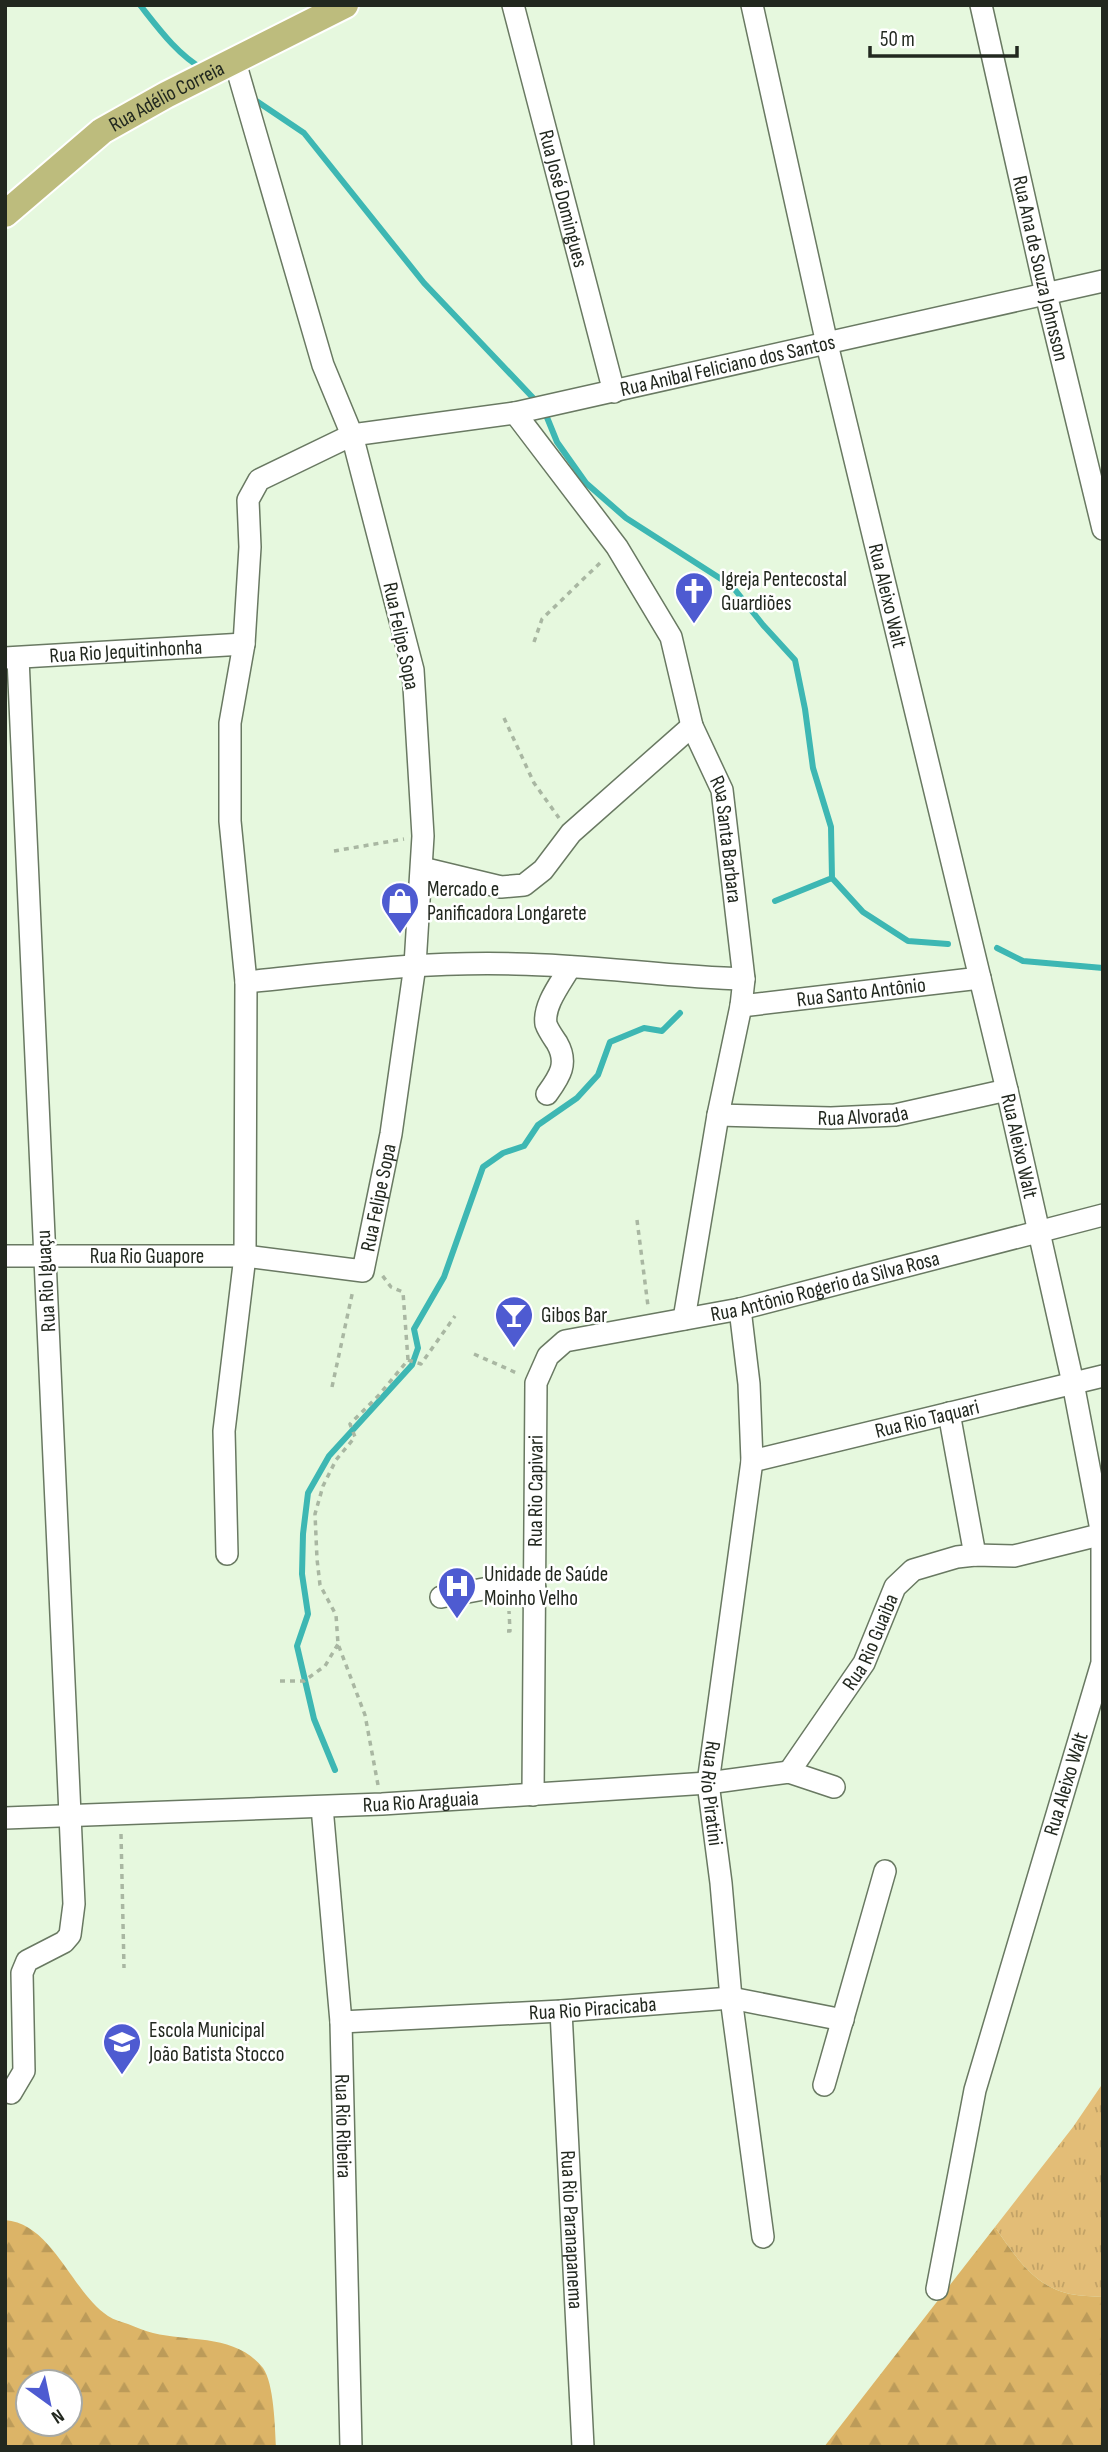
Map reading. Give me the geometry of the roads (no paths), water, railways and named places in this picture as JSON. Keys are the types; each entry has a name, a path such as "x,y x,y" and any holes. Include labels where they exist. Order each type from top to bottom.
{"main road":[{"name":"Rua Adélio Correia","path":"5,214 102,131 166,95 345,5"}],"street":[{"name":"Rua José Domingues","path":"513,5 614,392"},
{"name":"Rua Aleixo Walt","path":"752,5 827,344 1007,1090 1073,1383 1102,1535 1102,1663 975,2090 937,2289"},
{"name":"Rua Ana de Souza Johnsson","path":"981,5 1046,294 1103,529"},
{"name":"Rua Felipe Sopa","path":"234,61 323,365 352,435 412,670 423,836 415,965 368,1272"},
{"name":"Rua Anibal Feliciano dos Santos","path":"227,1554 224,1431 245,1256 246,982 230,821 230,723 244,644 250,547 248,500 259,480 352,435 514,413 1103,281"},
{"name":"Rua Santa Barbara","path":"514,413 617,547 671,637 692,726 722,790 744,979 684,1319"},
{"name":"Rua Rio Jequitinhonha","path":"12,658 244,644"},
{"name":"Rua Rio Iguaçu","path":"11,2093 24,2071 22,1973 27,1961 64,1942 70,1935 74,1904 45,1255 12,658"},
{"path":"422,868 501,887 524,885 543,870 571,833 692,726"},
{"path":"246,982 415,965 516,964 744,979"},
{"path":"547,1094 562,1072 564,1061 561,1049 547,1026 547,1014 554,994 570,967"},
{"name":"Rua Santo Antônio","path":"741,1006 980,978"},
{"name":"Rua Alvorada","path":"718,1115 831,1118 895,1115 1007,1090"},
{"name":"Rua Antônio Rogerio da Silva Rosa","path":"548,1356 565,1340 740,1309 1103,1215"},
{"name":"Rua Rio Guapore","path":"5,1256 245,1256 368,1272"},
{"name":"Rua Rio Piratini","path":"740,1309 749,1384 752,1461 708,1783 721,1883 731,1998 763,2237"},
{"name":"Rua Rio Capivari","path":"534,1795 536,1384 548,1356"},
{"name":"Rua Rio Taquari","path":"752,1461 1103,1376"},
{"path":"949,1413 975,1555"},
{"name":"Rua Rio Guaiba","path":"789,1772 864,1662 895,1587 913,1570 927,1564 975,1555 1014,1556 1102,1535"},
{"path":"441,1597 494,1587 520,1592 535,1589"},
{"name":"Rua Rio Araguaia","path":"5,1818 382,1804 708,1783 789,1772 834,1787"},
{"name":"Rua Rio Ribeira","path":"322,1807 341,2022 351,2447"},
{"path":"824,2085 885,1871"},
{"name":"Rua Rio Piracicaba","path":"341,2022 561,2011 731,1998 843,2020"},
{"name":"Rua Rio Paranapanema","path":"561,2011 583,2447"}],"waterway":[{"path":"140,5 161,32 203,69"},
{"path":"252,98 304,133 424,283 537,402"},
{"path":"544,410 557,442 586,483 626,518 732,586 795,660 813,768 831,827 832,878 863,912 908,941 948,944"},
{"path":"775,901 832,878"},
{"path":"997,948 1023,961 1103,968"},
{"path":"335,1770 314,1719 297,1646 308,1614 302,1574 308,1493 329,1456 412,1365 418,1348 414,1329 444,1277 483,1167 503,1153 524,1146 538,1125 577,1098 598,1075 610,1042 644,1028 662,1031 680,1013"}],"place":[{"name":"Igreja Pentecostal Guardiões","path":"694,625"},
{"name":"Mercado e Panificadora Longarete","path":"400,935"},
{"name":"Gibos Bar","path":"514,1349"},
{"name":"Unidade de Saúde Moinho Velho","path":"457,1620"},
{"name":"Escola Municipal João Batista Stocco","path":"122,2076"}]}
